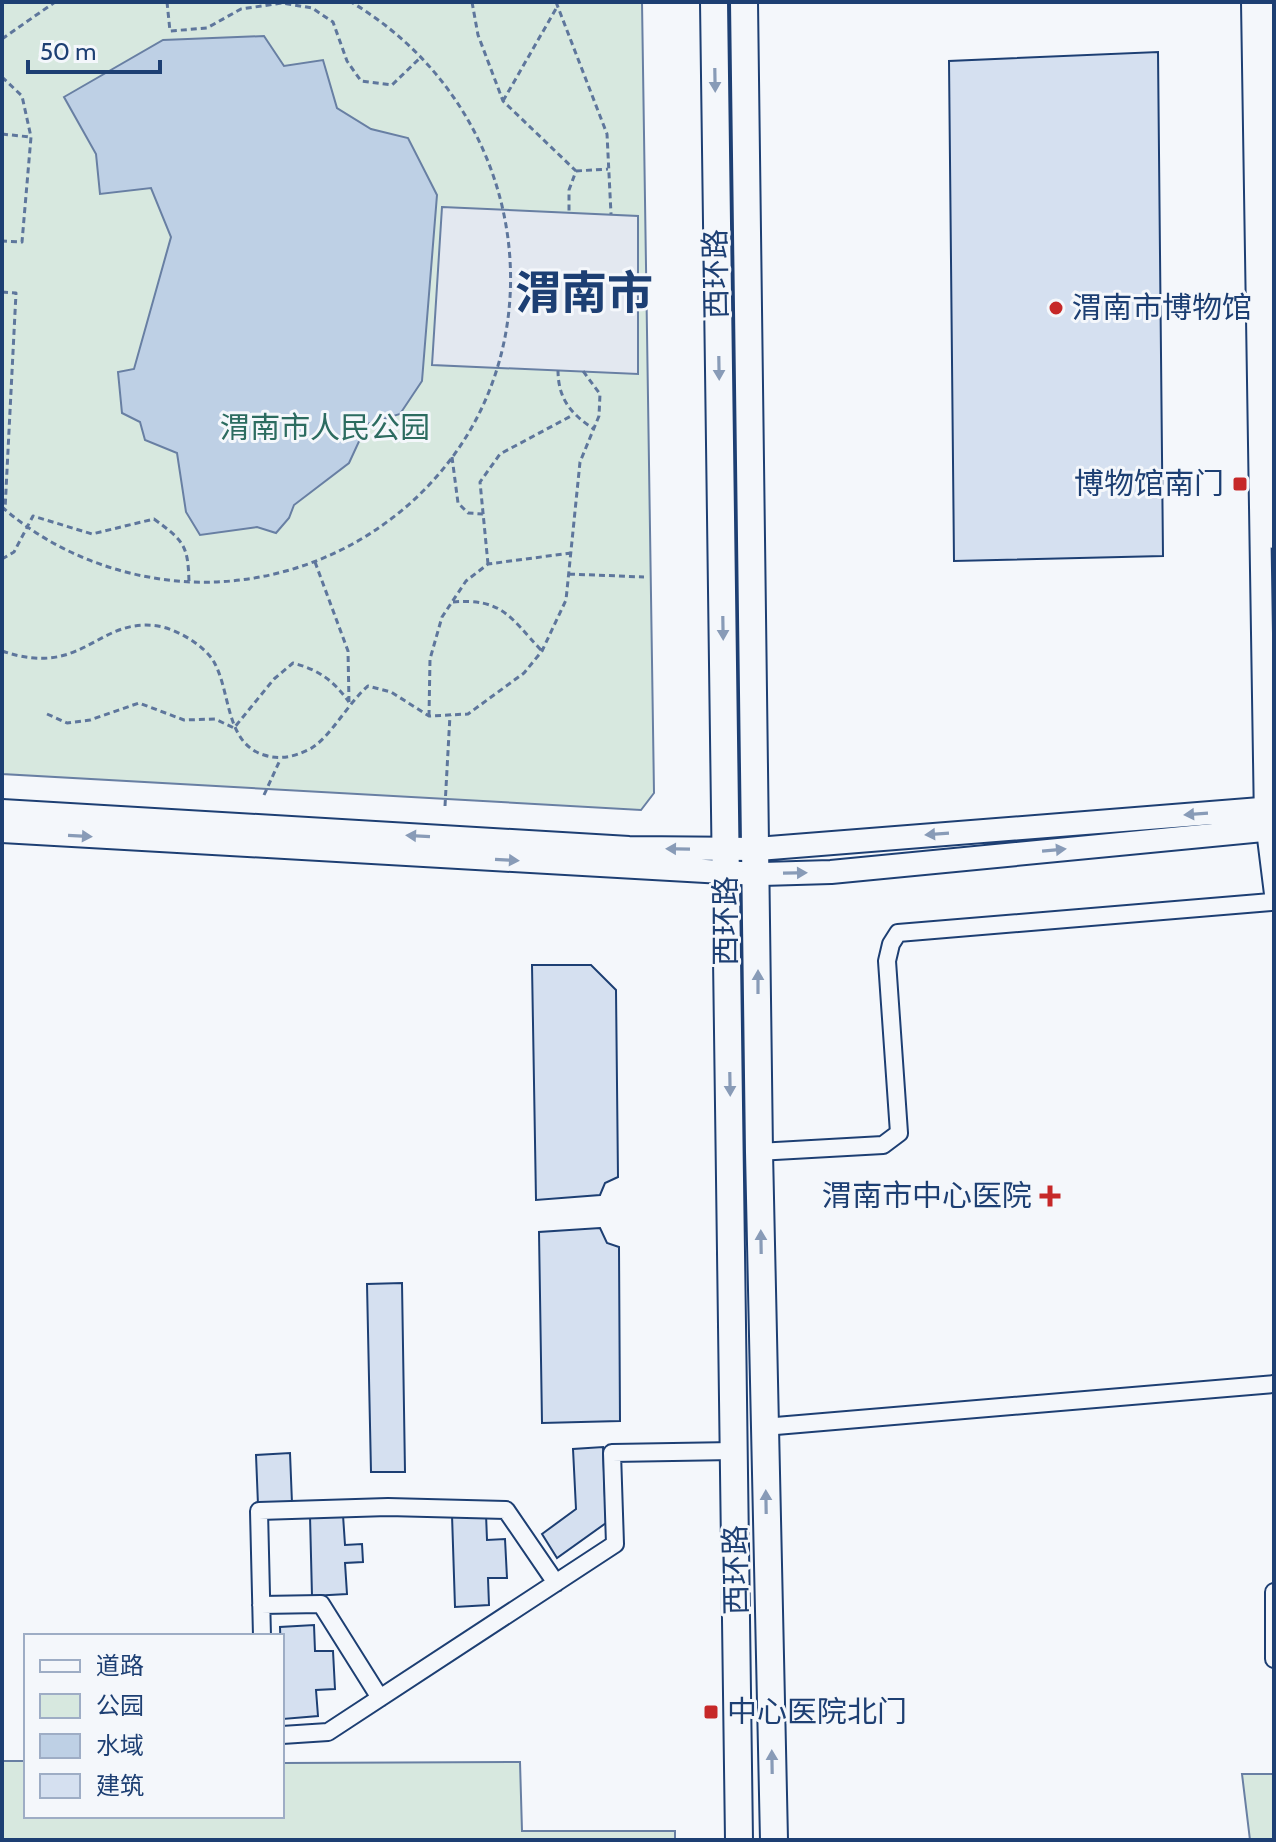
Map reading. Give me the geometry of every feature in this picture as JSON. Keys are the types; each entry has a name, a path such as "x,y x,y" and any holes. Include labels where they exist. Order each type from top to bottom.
{"main road":[{"name":"西环路","path":"714,2 739,1840"},
{"name":"西环路","path":"744,2 758,861 759,1152 774,1840"},
{"path":"2,811 629,848 726,861"},
{"path":"2,831 758,861 831,872 1269,819"}],"street":[{"path":"759,1152 883,1145 899,1133 887,961 891,944 898,933 1273,902 1252,2"},
{"path":"1267,2 1274,538"},
{"path":"764,1427 1274,1384"},
{"path":"284,1735 328,1732 615,1544 612,1453 734,1451"},
{"path":"262,1634 259,1511 388,1507 506,1510 556,1583"},
{"path":"1274,1592 1274,1659"},
{"path":"261,1605 321,1604 380,1698"}],"path":[{"path":"2,39 55,2"},
{"path":"167,2 170,31 207,28 241,9 282,3 312,8 333,22 347,61 361,81 392,85 422,56"},
{"path":"2,292 16,293 4,508 27,527 73,553 145,577 189,582 263,577 315,562 377,529 407,505 452,456 486,398 505,337 511,289 510,244 499,187 477,132 463,107 422,56 395,31 351,2"},
{"path":"472,2 478,35 503,101 576,171 609,169"},
{"path":"503,101 557,4"},
{"path":"557,4 607,134 611,214"},
{"path":"2,77 22,96 31,137 22,242 2,241"},
{"path":"2,134 31,137"},
{"path":"569,212 569,190 576,171"},
{"path":"558,370 558,389 573,415 594,429"},
{"path":"2,651 40,661 69,656 126,626 161,626 205,651 215,664 234,728 251,751 280,760 312,748 331,730 349,702 368,686 391,692 429,716 468,714 524,673 542,651 566,600 580,462 599,416 600,394 583,371"},
{"path":"2,398 11,398"},
{"path":"488,564 480,482 500,454 573,415"},
{"path":"452,456 458,503 468,513 483,514"},
{"path":"2,559 14,552 33,516 92,534 154,519 177,536 188,551 189,582"},
{"path":"429,716 430,659 442,617 466,581 488,564 571,553"},
{"path":"315,562 348,651 349,702"},
{"path":"569,574 644,577"},
{"path":"453,602 481,599 505,612 542,651"},
{"path":"234,728 274,679 293,663 313,668 333,681 349,702"},
{"path":"47,714 67,723 90,720 139,703 184,720 215,719 234,728"},
{"path":"445,806 450,715"},
{"path":"264,795 280,760"}],"green space":[{"name":"渭南市人民公园","path":"2,2 642,2 654,793 641,810 2,774"},
{"path":"2,1761 24,1761 24,1818 284,1818 284,1763 520,1762 522,1831 675,1831 675,1840 2,1840"},
{"path":"1242,1774 1274,1774 1274,1840 1250,1840"}],"shaded area":[{"path":"442,207 638,216 638,374 432,365"}],"water":[{"path":"264,36 284,66 323,60 337,108 371,129 408,138 437,195 422,381 400,414 367,424 349,463 294,505 289,518 276,533 257,527 200,535 186,512 177,453 145,440 140,422 122,413 118,372 134,369 171,237 151,188 100,194 96,154 64,97 163,40"}],"building":[{"name":"渭南市博物馆","path":"1158,52 1163,556 954,561 949,61"},
{"path":"532,965 591,965 616,990 618,1177 605,1183 600,1195 536,1200"},
{"path":"600,1228 607,1243 619,1247 620,1421 542,1423 539,1232"},
{"path":"402,1283 405,1472 371,1472 367,1284"},
{"path":"603,1447 606,1523 557,1558 542,1534 576,1509 573,1449"},
{"path":"290,1453 292,1503 258,1505 256,1455"},
{"path":"486,1514 487,1540 505,1539 507,1578 488,1578 489,1605 455,1607 452,1515"},
{"path":"343,1515 345,1545 362,1544 363,1562 345,1563 347,1594 312,1596 310,1516"},
{"path":"314,1625 315,1651 333,1651 335,1689 316,1690 318,1716 284,1719 284,1634 280,1634 280,1627"}],"place":[{"name":"渭南市博物馆","path":"1056,308"},
{"name":"博物馆南门","path":"1240,484"},
{"name":"渭南市中心医院","path":"1050,1196"},
{"name":"中心医院北门","path":"711,1712"}],"district":[{"name":"渭南市","path":"584,293"}]}
